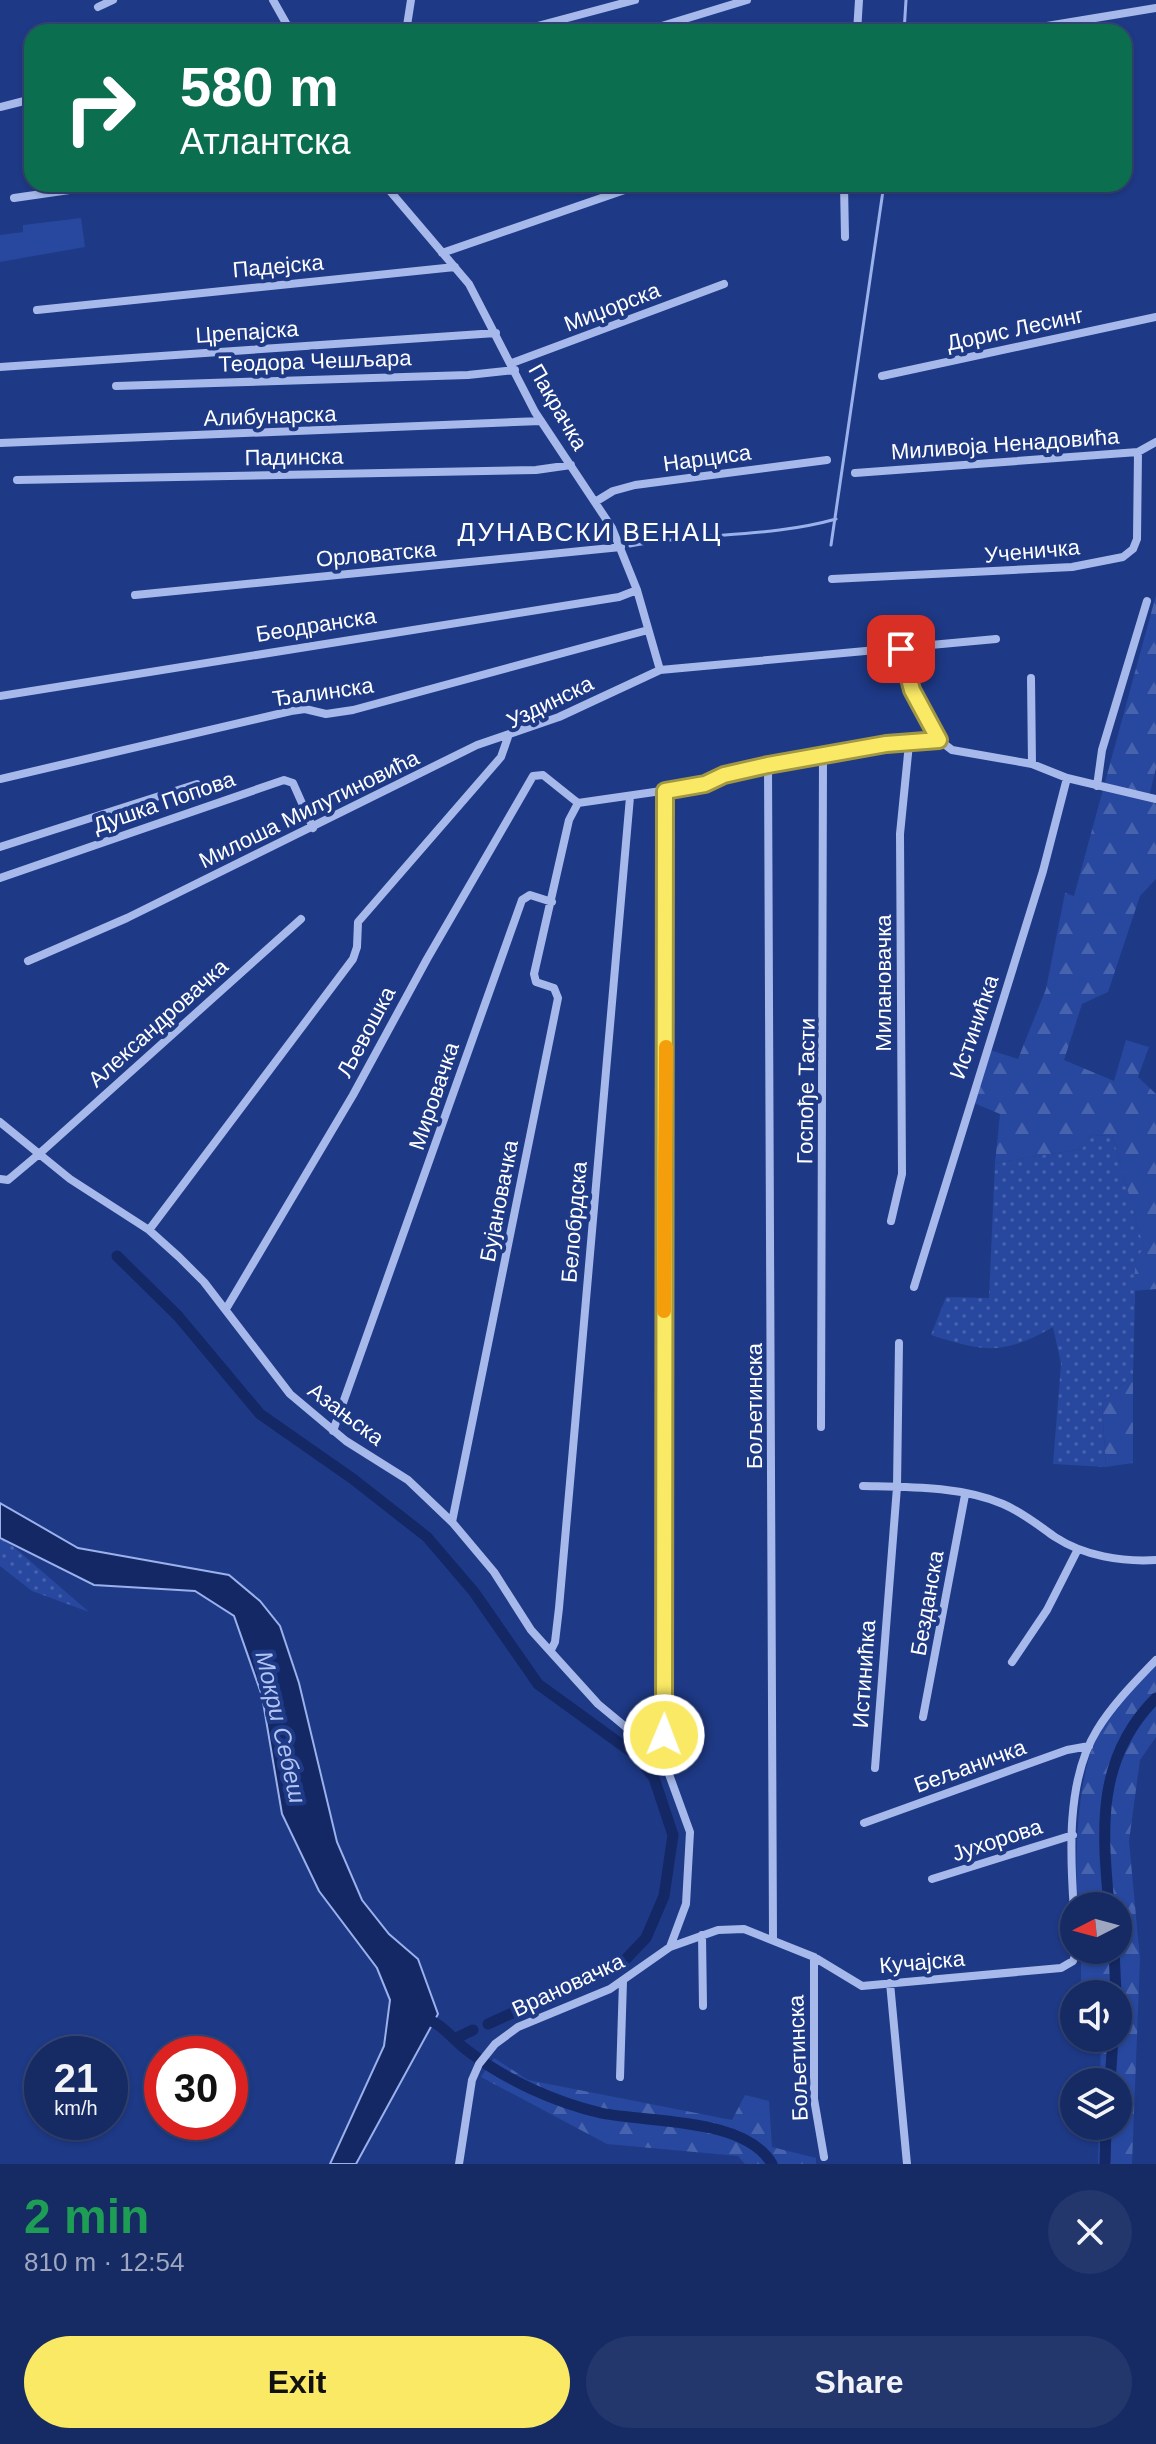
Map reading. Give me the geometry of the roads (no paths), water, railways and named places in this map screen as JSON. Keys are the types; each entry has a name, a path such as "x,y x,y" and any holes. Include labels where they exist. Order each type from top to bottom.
{"street":[{"path":"98,7 113,0"},
{"path":"273,0 286,24"},
{"path":"407,24 411,0"},
{"path":"545,24 635,0"},
{"path":"668,24 747,0"},
{"path":"858,24 859,0"},
{"path":"1062,24 1156,8"},
{"path":"1088,20 1089,24"},
{"path":"0,107 24,101"},
{"path":"14,198 56,192"},
{"name":"Пакрачка","path":"391,192 469,284 541,421 621,547 660,670"},
{"path":"442,253 619,192"},
{"path":"844,192 845,237"},
{"name":"Падејска","path":"37,310 455,267"},
{"name":"Миџорска","path":"514,367 724,284"},
{"name":"Дорис Лесинг","path":"882,376 1156,317"},
{"name":"Црепајска","path":"0,367 496,333"},
{"name":"Теодора Чешљара","path":"116,386 468,375 514,367"},
{"name":"Алибунарска","path":"0,443 541,421"},
{"name":"Миливоја Ненадовића","path":"855,473 1138,452 1156,442"},
{"name":"Ученичка","path":"832,579 999,573 1072,567 1123,557 1133,549 1137,539 1138,452"},
{"name":"Нарциса","path":"595,502 613,491 635,485 827,460"},
{"name":"Падинска","path":"17,480 536,470 571,465"},
{"name":"Орловатска","path":"135,595 621,547"},
{"name":"Беодранска","path":"0,696 619,597 637,590"},
{"path":"1097,786 1102,750 1147,601"},
{"name":"Ђалинска","path":"0,779 291,711 305,709 326,714 353,710 648,630"},
{"name":"Уздинска","path":"149,1230 353,959 358,922 501,757 508,737 660,670 996,639"},
{"path":"901,649 912,690 939,740 962,753 1032,764 1067,778 1156,799"},
{"path":"1031,678 1032,764"},
{"name":"Милоша Милутиновића","path":"28,961 127,918 477,745 508,737"},
{"path":"552,902 569,820 578,803 705,784 724,775 768,765 886,744 939,740"},
{"name":"Милановачка","path":"891,1221 902,1174 900,834 909,744"},
{"name":"Госпође Тасти","path":"821,1427 823,755"},
{"name":"Бољетинска","path":"768,765 773,1939"},
{"name":"Љевошка","path":"226,1309 353,1095 498,833 538,774 578,803"},
{"name":"Истинићка","path":"914,1287 954,1148 1043,871 1067,778"},
{"name":"Душка Попова","path":"0,878 284,780 293,783 313,828"},
{"path":"0,847 197,784"},
{"path":"665,791 664,1728 658,1744 690,1832 686,1904 670,1947"},
{"name":"Белобрдска","path":"551,1650 555,1642 559,1608 630,797"},
{"name":"Мировачка","path":"333,1431 522,900 530,895 552,902"},
{"name":"Бујановачка","path":"452,1522 457,1511 558,998 554,988 533,979 552,902"},
{"name":"Александровачка","path":"0,1179 8,1180 39,1154 301,919"},
{"name":"Азањска","path":"0,1122 39,1154 149,1230 204,1282 277,1379 333,1431 408,1480 452,1522 494,1572 531,1630 598,1704 639,1738 658,1744"},
{"name":"Истинићка","path":"875,1768 897,1487 899,1343"},
{"path":"863,1486 965,1495 1010,1507 1078,1549 1115,1558 1156,1560"},
{"name":"Безданска","path":"923,1717 965,1495"},
{"path":"1012,1662 1047,1610 1078,1549"},
{"path":"1074,1892 1073,1835 1078,1787 1089,1746 1128,1689 1156,1660"},
{"name":"Бељаничка","path":"864,1823 1067,1750 1089,1746"},
{"name":"Јухорова","path":"932,1879 1073,1835"},
{"path":"670,1947 702,1935 735,1928 773,1939"},
{"path":"702,1935 703,2006"},
{"name":"Кучајска","path":"773,1939 814,1957 856,1985 1061,1968 1068,1964"},
{"name":"Врановачка","path":"459,2164 472,2080 479,2064 490,2051 518,2027 623,1981 670,1947"},
{"name":"Бољетинска","path":"814,1957 814,2099 824,2157"},
{"path":"620,2077 623,1981"},
{"path":"890,1983 907,2164"}],"water":[{"name":"Мокри Себеш","path":"0,1503 78,1548 229,1575 260,1601 280,1626 299,1683 337,1842 362,1900 389,1934 418,1959 438,2014 356,2164 330,2164 384,2046 390,2000 377,1968 319,1891 282,1814 262,1696 234,1616 195,1591 94,1585 0,1538"}],"waterway":[{"path":"904,24 906,0"},
{"path":"831,545 883,192"},
{"path":"630,546 785,529 836,519"},
{"path":"117,1256 178,1316 260,1414 353,1479 427,1537 474,1592 538,1684 637,1756 654,1778 673,1835 664,1896 646,1938 622,1963 488,2024"},
{"path":"1108,1892 1105,1822 1113,1770 1122,1745 1136,1721 1156,1698"},
{"path":"1115,1964 1115,1980"},
{"path":"424,2018 498,2071 548,2096 601,2113 718,2130 759,2149 772,2164"},
{"path":"454,2039 473,2030"},
{"path":"1111,2068 1112,2052"},
{"path":"1105,2164 1106,2140"}],"district":[{"name":"ДУНАВСКИ ВЕНАЦ","path":"590,532"}]}
